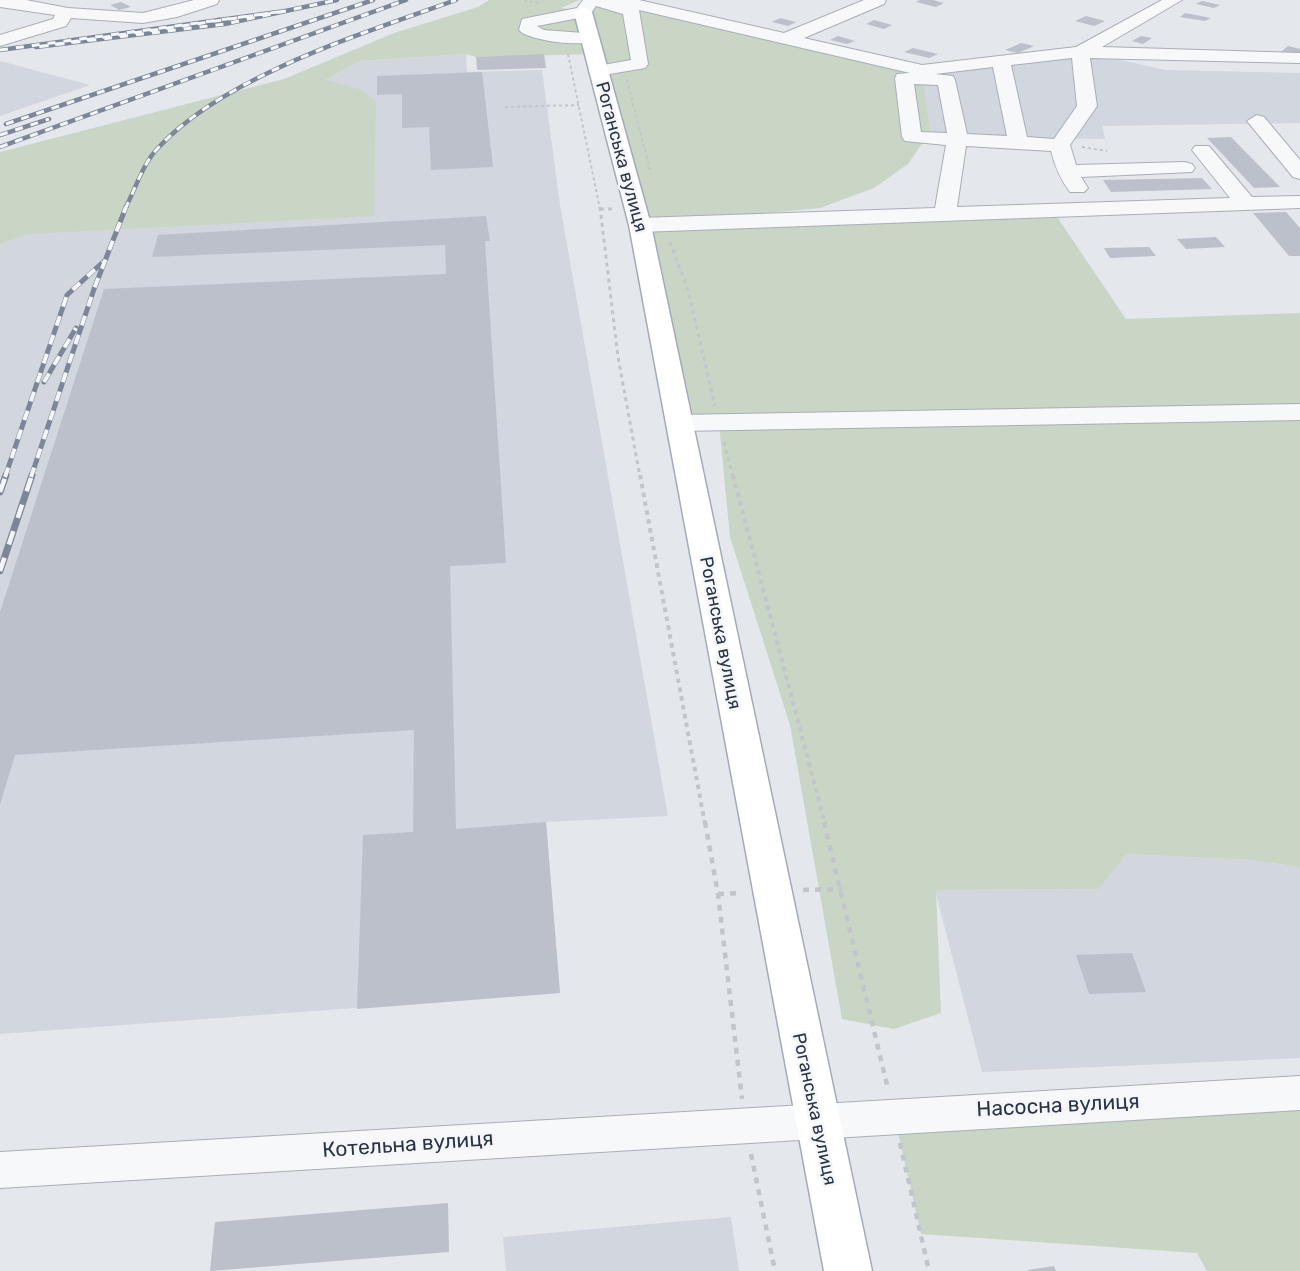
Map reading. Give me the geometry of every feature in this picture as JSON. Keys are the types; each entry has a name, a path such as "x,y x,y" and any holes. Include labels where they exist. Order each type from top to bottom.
{"main road":[{"name":"Роганська вулиця","path":"588,5 590,38 598,71 652,225 679,423 816,1120 848,1271"}],"street":[{"path":"0,2 143,18 171,13 211,0"},
{"path":"617,0 922,70 1080,52 1300,58"},
{"path":"788,38 878,0"},
{"path":"1080,52 1174,0"},
{"path":"590,38 541,35 528,30 528,24 588,5 620,6 631,11 639,64 598,71"},
{"path":"0,41 60,22 55,7"},
{"path":"1080,52 1087,106 1060,145 1067,171 1089,209"},
{"path":"1001,61 1018,142"},
{"path":"1257,121 1300,173"},
{"path":"946,214 947,191 958,137 1060,145"},
{"path":"1202,150 1246,204"},
{"path":"1067,171 1185,168"},
{"path":"652,225 1300,202"},
{"path":"679,423 1300,412"},
{"name":"Насосна вулиця","path":"816,1120 1300,1093"},
{"name":"Котельна вулиця","path":"0,1170 816,1120"}],"path":[{"path":"565,38 600,209 618,357 718,894 745,1124 775,1271"},
{"path":"633,73 626,76 652,225 688,290 719,422 839,878 929,1271"},
{"path":"506,107 579,105"}],"shaded area":[{"path":"1080,52 1088,58 1121,60 1165,70 1300,73 1300,123 1102,126 1105,139 931,137 922,70"},
{"path":"466,54 467,72 542,70 560,205 668,816 546,822 560,993 0,1034 0,244 29,234 360,89 325,81 360,61"},
{"path":"0,61 90,85 0,116"},
{"path":"1127,854 1250,860 1300,867 1300,1058 982,1072 935,890 1099,889"},
{"path":"731,1217 739,1271 506,1271 503,1237"}],"green space":[{"path":"489,0 580,0 561,8 583,11 592,0 617,0 922,70 931,137 923,142 908,164 874,188 820,208 654,224 1053,211 1126,319 1300,313 1300,867 1250,860 1127,854 1099,889 936,890 941,1013 894,1029 842,1019 790,725 730,537 719,423 679,423 594,54 476,57 466,54 360,61 326,80 360,89 376,101 374,216 29,234 0,244 0,152 284,79 394,33 478,7"},
{"path":"1300,1093 1300,1271 1207,1271 1197,1253 921,1234 894,1115"}],"building":[{"path":"920,0 944,3 936,7 916,2"},
{"path":"1202,1 1220,5 1214,8 1196,4"},
{"path":"121,2 131,7 119,10 110,5"},
{"path":"1185,13 1211,18 1205,21 1180,17"},
{"path":"1086,16 1105,21 1094,26 1075,21"},
{"path":"780,18 796,22 788,26 772,22"},
{"path":"874,20 892,25 884,29 866,24"},
{"path":"838,36 855,41 847,44 830,40"},
{"path":"1141,36 1152,38 1143,44 1132,41"},
{"path":"1021,43 1034,46 1018,53 1005,50"},
{"path":"1288,46 1300,49 1300,56 1281,52"},
{"path":"913,48 938,54 929,58 904,52"},
{"path":"544,54 546,68 477,70 476,57"},
{"path":"482,72 493,167 431,170 429,127 402,128 402,94 377,95 377,76"},
{"path":"1231,137 1280,187 1254,188 1207,138"},
{"path":"1202,178 1212,189 1111,192 1103,180"},
{"path":"1286,212 1300,228 1300,256 1289,256 1253,213"},
{"path":"486,216 490,241 485,241 506,563 450,566 456,829 546,822 560,993 357,1009 363,835 413,832 414,730 15,755 0,805 0,612 104,289 446,274 445,245 152,257 158,235"},
{"path":"1216,237 1225,247 1186,249 1177,239"},
{"path":"1149,247 1156,256 1110,258 1104,248"},
{"path":"1132,953 1146,992 1089,994 1076,955"},
{"path":"448,1203 449,1252 210,1271 215,1222"},
{"path":"1054,1266 1056,1271 1028,1271 1028,1270"}],"railway":[{"path":"0,50 285,11 36,47 225,24 337,0"},
{"path":"6,124 373,0"},
{"path":"0,147 406,0"},
{"path":"125,209 144,169 158,148 186,122 219,99 297,59 456,0"},
{"path":"0,135 49,119"},
{"path":"31,477 94,289 126,207"},
{"path":"5,477 67,295 103,262"},
{"path":"44,382 76,328"},
{"path":"0,492 6,475"},
{"path":"0,571 32,475"}]}
